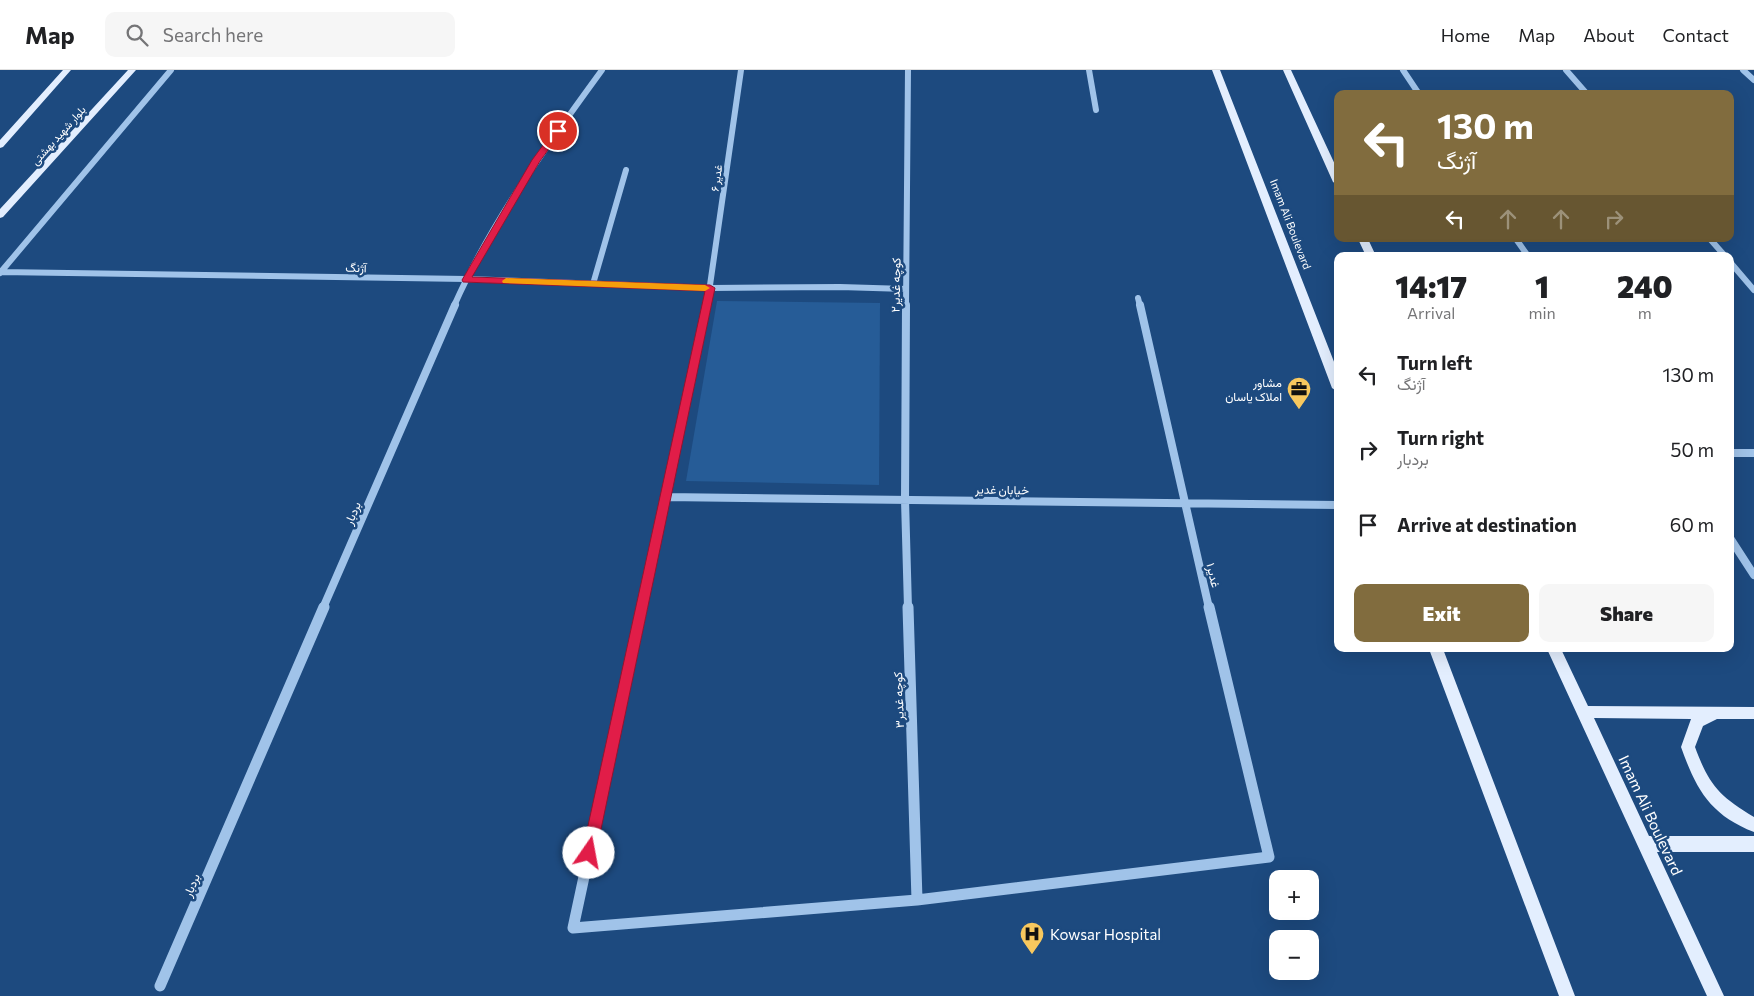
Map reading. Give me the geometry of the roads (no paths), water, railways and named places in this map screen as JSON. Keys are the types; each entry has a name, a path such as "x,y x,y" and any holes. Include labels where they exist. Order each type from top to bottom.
{"main road":[{"path":"0,145 67,70"},
{"name":"بلوار شهید بهشتی","path":"0,215 132,70"},
{"name":"Imam Ali Boulevard","path":"1216,70 1334,378"},
{"path":"1286,70 1334,173"},
{"path":"1437,652 1567,996"},
{"name":"Imam Ali Boulevard","path":"1555,652 1716,996"},
{"path":"1584,712 1754,713"},
{"path":"1715,712 1697,722 1688,747 1701,782 1732,813 1754,825"},
{"path":"1645,844 1754,844"}],"street":[{"path":"0,273 171,70"},
{"name":"بردبار","path":"160,986 466,280 536,160 602,70"},
{"name":"غدیر ۶","path":"573,928 710,288 741,70"},
{"name":"کوچه غدیر۲","path":"905,500 908,70"},
{"path":"1089,70 1096,110"},
{"path":"1403,70 1416,90"},
{"path":"1566,70 1584,90"},
{"path":"1743,70 1754,80"},
{"path":"593,284 626,170"},
{"path":"1713,242 1721,252"},
{"path":"1734,267 1754,290"},
{"name":"آژنگ","path":"0,273 466,280 710,288"},
{"path":"710,288 840,287 906,289"},
{"name":"غدیر۱","path":"1138,298 1184,505 1268,857"},
{"path":"1734,452 1754,453"},
{"name":"خیابان غدیر","path":"666,497 1184,505 1334,505"},
{"name":"کوچه غدیر۳","path":"905,500 917,900"},
{"path":"1734,544 1754,575"},
{"path":"573,928 917,900 1268,857"}],"place":[{"name":"مشاور املاک یاسان","path":"1299,410"},
{"name":"Kowsar Hospital","path":"1032,955"}]}
